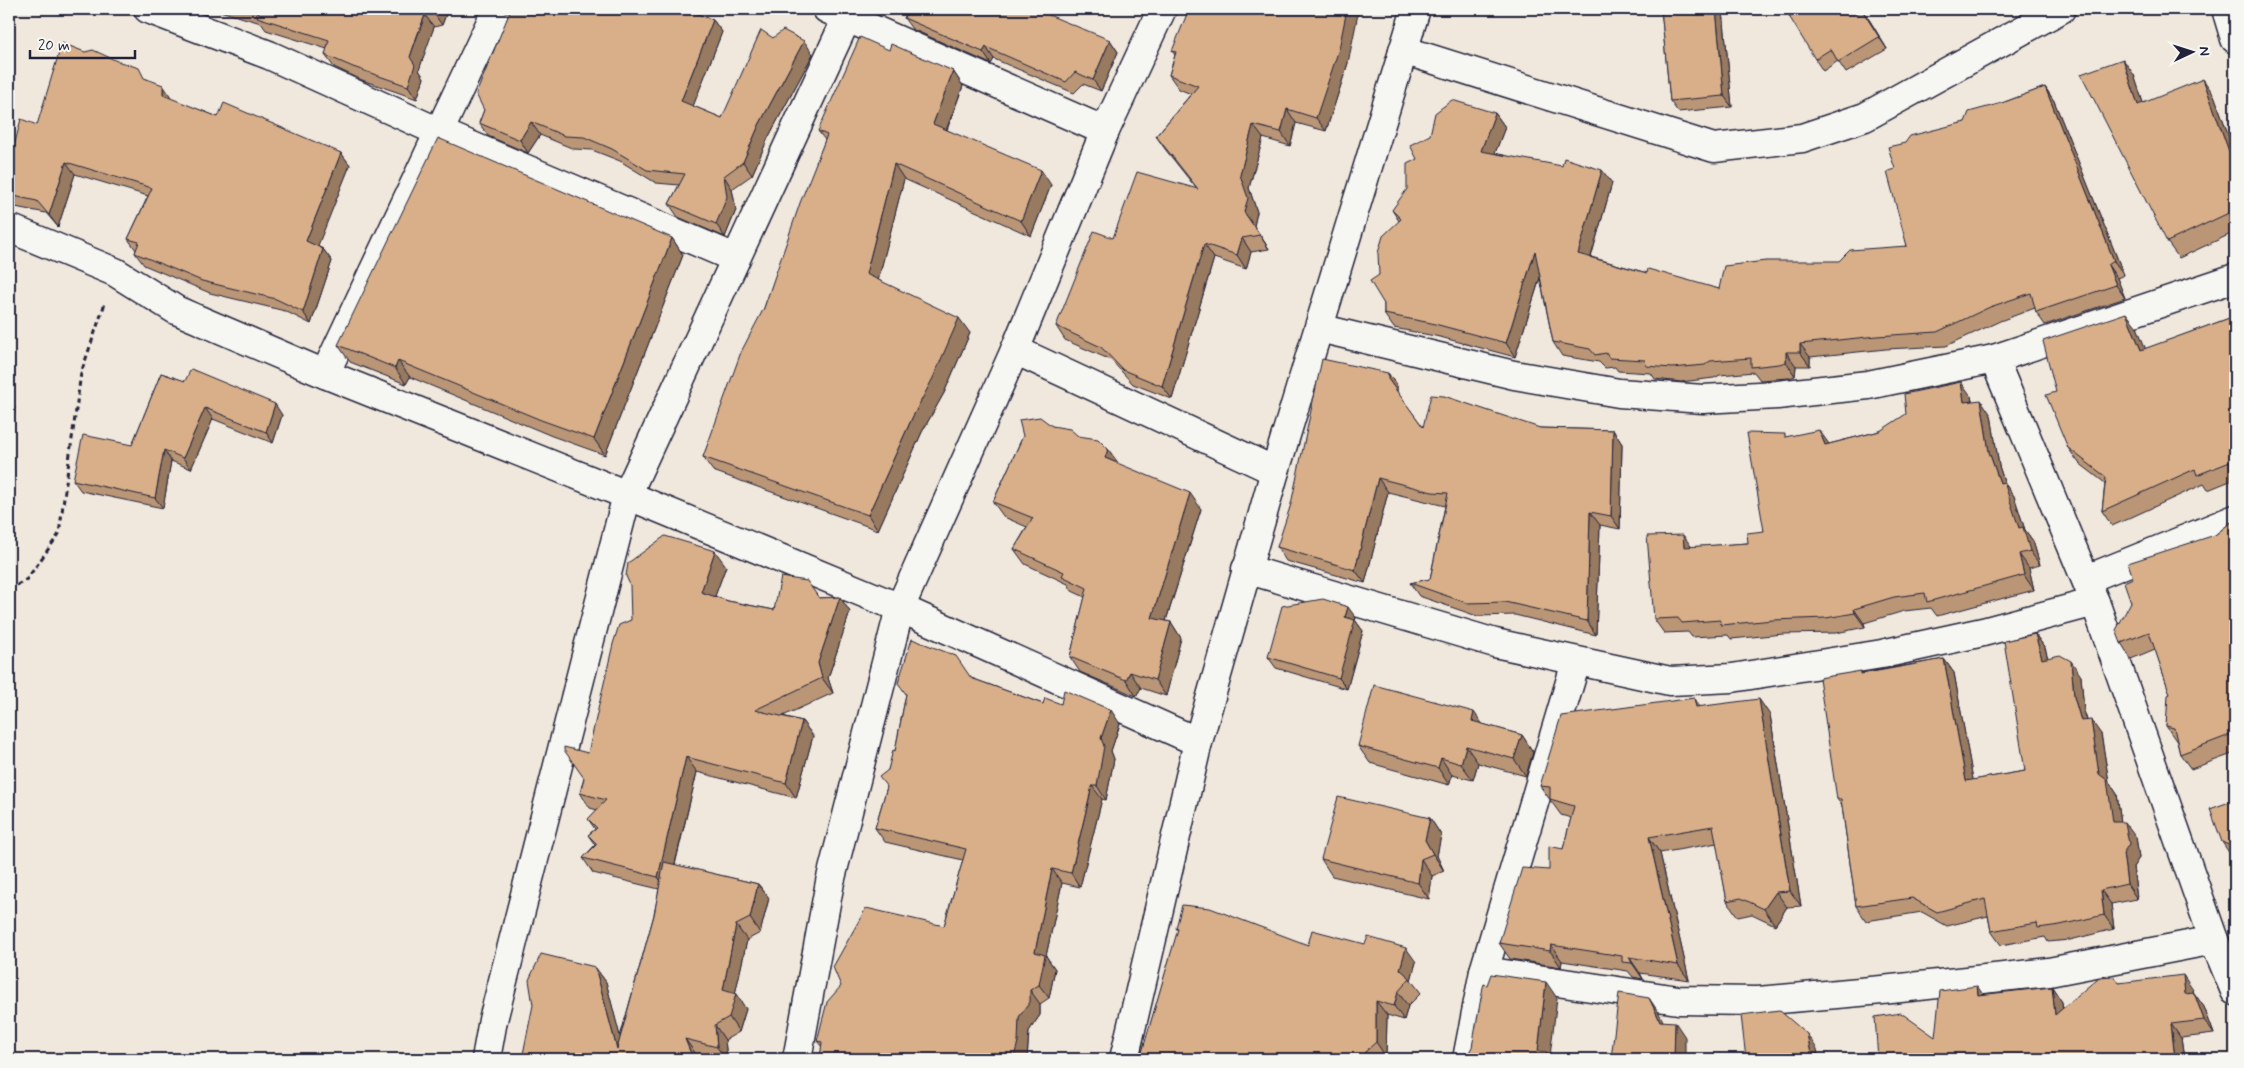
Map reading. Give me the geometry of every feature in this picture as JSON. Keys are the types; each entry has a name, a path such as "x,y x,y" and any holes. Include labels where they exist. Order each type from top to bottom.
{"street":[{"path":"148,9 269,55 439,132 735,258"},
{"path":"326,374 497,9"},
{"path":"796,1059 830,882 900,608 1015,350 1105,131 1162,9"},
{"path":"1124,1059 1198,742 1246,569 1416,9"},
{"path":"1403,50 1714,148 1802,138 1865,116 2061,9"},
{"path":"2226,9 2235,39"},
{"path":"486,1059 500,992 627,495 735,258 841,12 1105,131"},
{"path":"9,228 115,272 176,310 326,374 627,495 900,608 1198,742"},
{"path":"1319,328 1514,375 1619,392 1703,399 1776,395 1868,385 1994,359 2235,278"},
{"path":"1015,350 1275,471"},
{"path":"1994,359 2091,590 2214,940 2235,991"},
{"path":"1246,569 1495,643 1576,662 1670,681 1732,678 1882,654 1983,632 2091,590 2235,519"},
{"path":"1467,1059 1484,971 1576,662"},
{"path":"1484,971 1678,1000 1758,1001 2049,972 2214,940"}],"path":[{"path":"9,590 27,580 59,534 81,373 115,272"}],"building":[{"path":"248,9 434,9 433,12 425,15 417,36 410,57 415,65 408,86 325,55 329,40 257,17 259,12"},
{"path":"511,9 685,9 713,20 681,101 722,118 761,30 773,38 783,30 804,41 759,125 743,162 724,176 727,197 716,224 669,204 685,174 647,170 612,149 584,137 565,136 531,122 520,140 479,123 484,110 476,94"},
{"path":"908,9 1034,9 1110,40 1093,80 1075,72 1066,82 986,47 983,52 904,18"},
{"path":"1189,9 1347,9 1339,49 1316,118 1287,109 1281,132 1253,125 1240,175 1248,198 1244,212 1260,235 1242,238 1237,255 1204,244 1162,386 1123,370 1101,347 1056,326 1094,231 1113,238 1137,172 1198,189 1156,136 1198,86 1169,75 1176,52 1172,51"},
{"path":"1661,9 1716,9 1724,96 1670,101"},
{"path":"1801,9 1852,9 1855,14 1862,10 1879,37 1838,62 1831,49 1815,59 1789,16"},
{"path":"860,37 889,50 891,44 953,71 933,124 1041,170 1021,221 894,164 866,274 959,318 933,378 912,418 868,515 703,457 741,352 764,308 800,203 827,135 818,131"},
{"path":"62,43 85,52 93,50 139,68 144,78 163,85 163,95 218,117 224,103 341,153 306,241 323,249 303,312 276,299 202,281 135,253 139,242 128,239 152,188 66,162 49,215 37,201 9,195 9,166 21,119 37,125"},
{"path":"2123,59 2138,105 2203,79 2235,168 2235,210 2167,242 2081,74"},
{"path":"2045,87 2114,261 2108,265 2116,285 2036,312 2031,293 1990,307 1937,332 1800,344 1800,352 1786,352 1786,362 1779,364 1751,367 1751,358 1710,361 1705,365 1672,368 1646,366 1645,360 1609,358 1606,353 1595,355 1590,349 1553,342 1535,251 1506,343 1431,323 1384,314 1384,304 1370,281 1379,275 1378,253 1383,236 1401,219 1392,210 1407,189 1407,164 1417,159 1410,145 1430,135 1435,113 1452,100 1495,113 1481,151 1562,166 1564,158 1602,170 1578,254 1647,273 1648,269 1719,289 1724,266 1766,261 1839,261 1850,250 1907,246 1887,172 1895,169 1888,147 1905,143 1910,136 1965,122 1969,112 2002,103"},
{"path":"438,138 672,238 594,439 541,420 398,361 395,368 338,345"},
{"path":"2126,313 2141,350 2235,316 2235,460 2197,475 2195,469 2102,511 2106,477 2068,448 2046,395 2056,392 2043,341"},
{"path":"1322,359 1388,373 1388,379 1423,427 1431,395 1444,396 1540,428 1613,430 1611,516 1590,512 1587,621 1505,602 1467,603 1410,583 1430,579 1448,493 1432,492 1378,478 1355,570 1277,547 1291,504"},
{"path":"191,369 275,404 266,432 205,408 183,458 164,450 155,498 73,480 83,435 132,445 161,373 185,381"},
{"path":"1961,382 1964,402 1981,400 1989,452 2000,483 2004,482 2019,528 2023,527 2030,551 2019,554 2024,575 1927,602 1925,593 1894,597 1854,609 1855,613 1826,618 1773,620 1721,625 1720,620 1682,623 1678,618 1654,619 1647,536 1683,535 1684,547 1748,543 1747,533 1764,531 1747,433 1785,434 1785,437 1819,430 1825,445 1880,431 1906,414 1904,394"},
{"path":"1040,417 1052,426 1070,429 1078,436 1098,439 1108,449 1105,458 1190,493 1152,618 1171,622 1155,680 1130,672 1126,680 1070,657 1087,588 1062,576 1064,572 1014,549 1033,518 993,502 1023,436 1019,420"},
{"path":"2235,519 2235,733 2180,754 2174,728 2166,726 2168,695 2170,694 2149,632 2121,643 2116,630 2131,602 2124,582 2133,578 2128,563 2215,535"},
{"path":"665,536 715,551 701,592 728,601 774,610 781,577 807,581 819,598 840,597 818,663 822,678 755,710 802,721 786,783 686,757 658,877 583,858 597,844 588,835 597,828 588,819 606,800 580,793 584,778 564,750 564,747 588,753 619,625 631,620 630,585 626,576 628,563"},
{"path":"1323,599 1348,607 1345,617 1355,620 1339,678 1268,657 1282,606"},
{"path":"2035,634 2042,659 2060,655 2071,661 2074,697 2081,721 2091,720 2099,774 2107,780 2113,822 2125,822 2129,844 2123,853 2127,884 2101,890 2104,915 2038,928 2037,923 1991,931 1985,899 1937,912 1912,898 1856,906 1841,799 1837,799 1819,678 1861,671 1861,674 1944,659 1966,781 2025,771 2004,641"},
{"path":"912,639 956,656 971,678 1043,704 1045,698 1061,704 1064,690 1111,710 1101,738 1104,746 1097,786 1092,786 1071,873 1052,869 1035,952 1045,955 1039,985 1030,990 1030,1002 1019,1017 1018,1042 1012,1059 820,1059 822,1042 817,1041 827,1002 841,986 833,967 866,908 944,926 966,849 875,828 887,787 879,777 888,770 893,750 895,751 906,694 898,683"},
{"path":"1374,685 1474,712 1472,721 1522,735 1514,759 1466,746 1461,764 1441,758 1438,768 1358,746"},
{"path":"1694,698 1696,707 1759,699 1790,891 1776,892 1764,909 1741,898 1727,901 1713,826 1649,837 1678,965 1629,957 1632,963 1622,962 1622,956 1551,945 1550,951 1499,943 1522,868 1549,870 1549,846 1563,849 1574,806 1550,799 1550,787 1540,786 1561,716"},
{"path":"1338,797 1430,818 1425,840 1433,854 1421,859 1418,883 1321,859"},
{"path":"2235,800 2235,848 2222,842 2210,809"},
{"path":"664,862 758,884 750,918 736,925 723,990 736,994 729,1017 715,1025 717,1047 685,1039 693,1059 548,1059 523,1054 533,1005 529,980 541,954 595,967 617,1049 654,915"},
{"path":"1182,905 1210,908 1308,945 1312,930 1365,944 1368,937 1406,948 1400,969 1410,978 1398,992 1394,1006 1376,1001 1376,1042 1365,1052 1363,1059 1140,1059 1178,929 1176,928"},
{"path":"1491,974 1546,982 1538,1051 1547,1052 1546,1059 1460,1059 1468,1054 1472,1047 1483,987 1484,984 1487,985"},
{"path":"2183,975 2185,994 2194,993 2204,1020 2171,1024 2175,1059 1878,1059 1875,1017 1901,1013 1935,1037 1940,991 1977,986 1978,995 2052,987 2055,1015 2098,978 2115,977 2119,983"},
{"path":"1619,993 1649,998 1660,1021 1675,1022 1674,1059 1611,1059"},
{"path":"1779,1010 1807,1034 1812,1059 1746,1059 1741,1015"}]}
